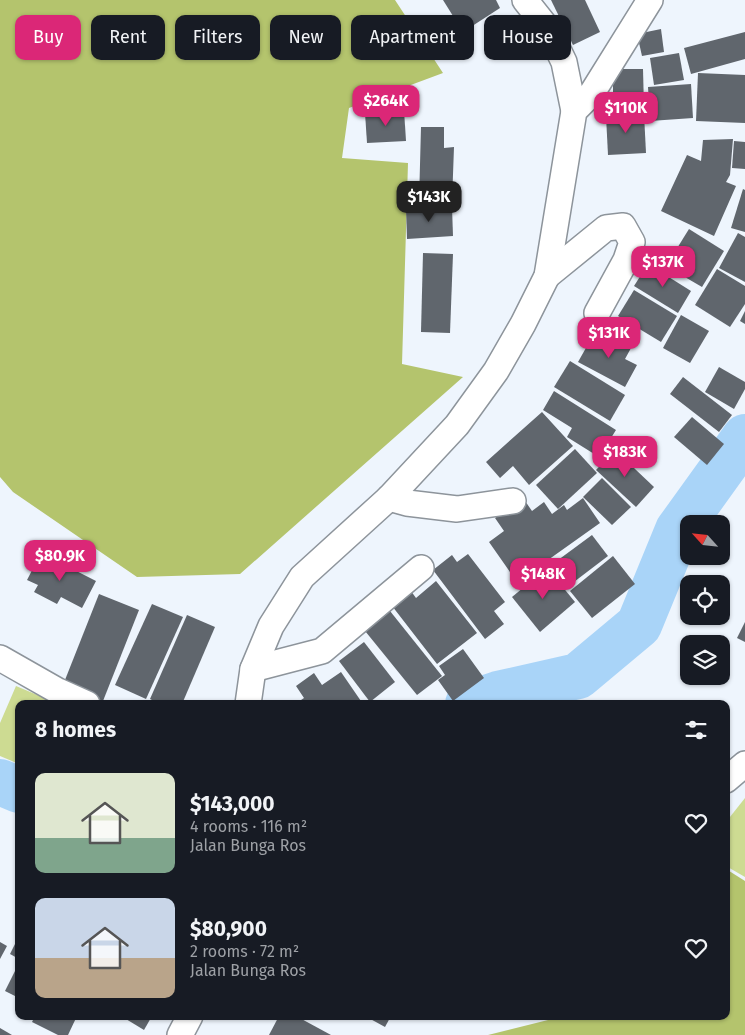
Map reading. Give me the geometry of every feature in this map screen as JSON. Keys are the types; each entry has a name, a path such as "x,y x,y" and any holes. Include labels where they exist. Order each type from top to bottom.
{"street":[{"path":"249,700 253,669 271,626 302,578 389,498 457,425 496,371 523,324 547,276 574,112 564,62 548,29 525,0"},
{"path":"574,112 592,93 650,0"},
{"path":"547,276 606,228 623,226 632,242 626,260 597,313"},
{"path":"389,498 407,503 457,509 513,501"},
{"path":"253,669 322,651 421,568"},
{"path":"0,658 58,691 78,700"},
{"path":"730,777 745,764"},
{"path":"180,1035 188,1020"}],"green space":[{"path":"0,0 395,0 405,15 351,15 351,60 434,60 443,73 349,108 342,158 408,163 402,364 463,377 240,574 137,577 13,492 0,477"},
{"path":"16,686 49,700 15,700 15,762 0,756 0,723"},
{"path":"745,798 745,877 730,868 730,817"},
{"path":"730,872 745,881 745,1035 488,1035 548,1020 730,1020"}],"building":[{"path":"443,0 496,0 500,8 489,15 484,15 484,18 474,25 474,15 452,15"},
{"path":"551,0 585,0 600,32 573,45 571,41 571,15 558,15"},
{"path":"661,29 664,52 642,56 637,34"},
{"path":"745,32 745,59 691,74 684,48"},
{"path":"679,53 684,80 654,85 650,58"},
{"path":"613,69 643,69 644,108 613,109"},
{"path":"698,73 745,75 745,123 696,121"},
{"path":"691,84 693,118 650,121 648,87"},
{"path":"404,110 406,141 367,143 365,113"},
{"path":"644,114 646,153 608,155 606,116"},
{"path":"421,127 444,127 444,148 454,147 452,202 419,202"},
{"path":"733,139 730,175 726,182 736,186 714,236 661,211 687,155 701,161 703,140"},
{"path":"734,141 745,142 745,169 732,168"},
{"path":"743,189 745,190 745,232 731,228"},
{"path":"452,207 453,236 407,239 406,209"},
{"path":"689,229 724,251 702,287 666,266"},
{"path":"738,233 745,237 745,282 719,268"},
{"path":"423,253 453,254 450,333 421,332"},
{"path":"648,264 691,291 678,313 634,286"},
{"path":"717,269 745,286 745,304 730,327 695,305"},
{"path":"634,290 677,316 661,342 618,316"},
{"path":"745,311 745,324 740,321"},
{"path":"681,315 709,331 690,363 663,348"},
{"path":"604,332 631,348 625,359 637,365 625,387 578,362 591,339 598,344"},
{"path":"570,361 625,395 610,421 554,387"},
{"path":"719,367 745,382 745,389 734,409 705,392"},
{"path":"683,377 732,415 719,432 670,394"},
{"path":"554,391 616,430 599,457 567,437 572,428 543,410"},
{"path":"542,412 573,446 529,485 513,466 500,478 486,462"},
{"path":"692,417 724,444 707,465 674,437"},
{"path":"575,449 597,473 558,509 536,485"},
{"path":"615,450 654,487 636,507 596,470"},
{"path":"602,478 631,507 612,525 583,497"},
{"path":"523,498 532,511 544,502 552,514 564,505 567,510 583,498 600,523 517,582 489,542 504,531 495,518"},
{"path":"592,535 608,556 566,588 550,566"},
{"path":"41,553 96,581 82,608 61,597 57,604 34,592 38,585 27,580"},
{"path":"468,554 505,602 494,611 504,624 485,639 433,570 452,555 457,562"},
{"path":"613,556 635,584 592,618 570,591"},
{"path":"547,568 575,602 540,632 512,597"},
{"path":"436,581 477,633 437,664 389,602 408,587 416,598"},
{"path":"99,594 139,610 103,700 63,685"},
{"path":"152,604 183,617 146,699 115,685"},
{"path":"386,606 442,676 417,695 361,626"},
{"path":"187,615 215,627 184,700 150,699"},
{"path":"745,622 745,642 737,638"},
{"path":"364,642 395,682 372,700 368,700 339,661"},
{"path":"463,649 484,678 452,700 438,680 445,675 439,666"},
{"path":"341,672 360,700 301,700 304,698 296,686 314,673 322,685"},
{"path":"0,942 7,946 0,959"},
{"path":"15,944 15,957 10,954"},
{"path":"15,971 15,996 5,991"},
{"path":"33,1020 75,1020 68,1035 58,1035 32,1022"},
{"path":"128,1020 150,1020 144,1030"},
{"path":"277,1020 303,1020 331,1035 269,1035"},
{"path":"372,1020 389,1020 385,1027"},
{"path":"0,1028 12,1035 0,1035"}],"waterway":[{"path":"480,700 498,694 578,676 639,625 678,530 745,437"},
{"path":"0,782 15,788"}]}
